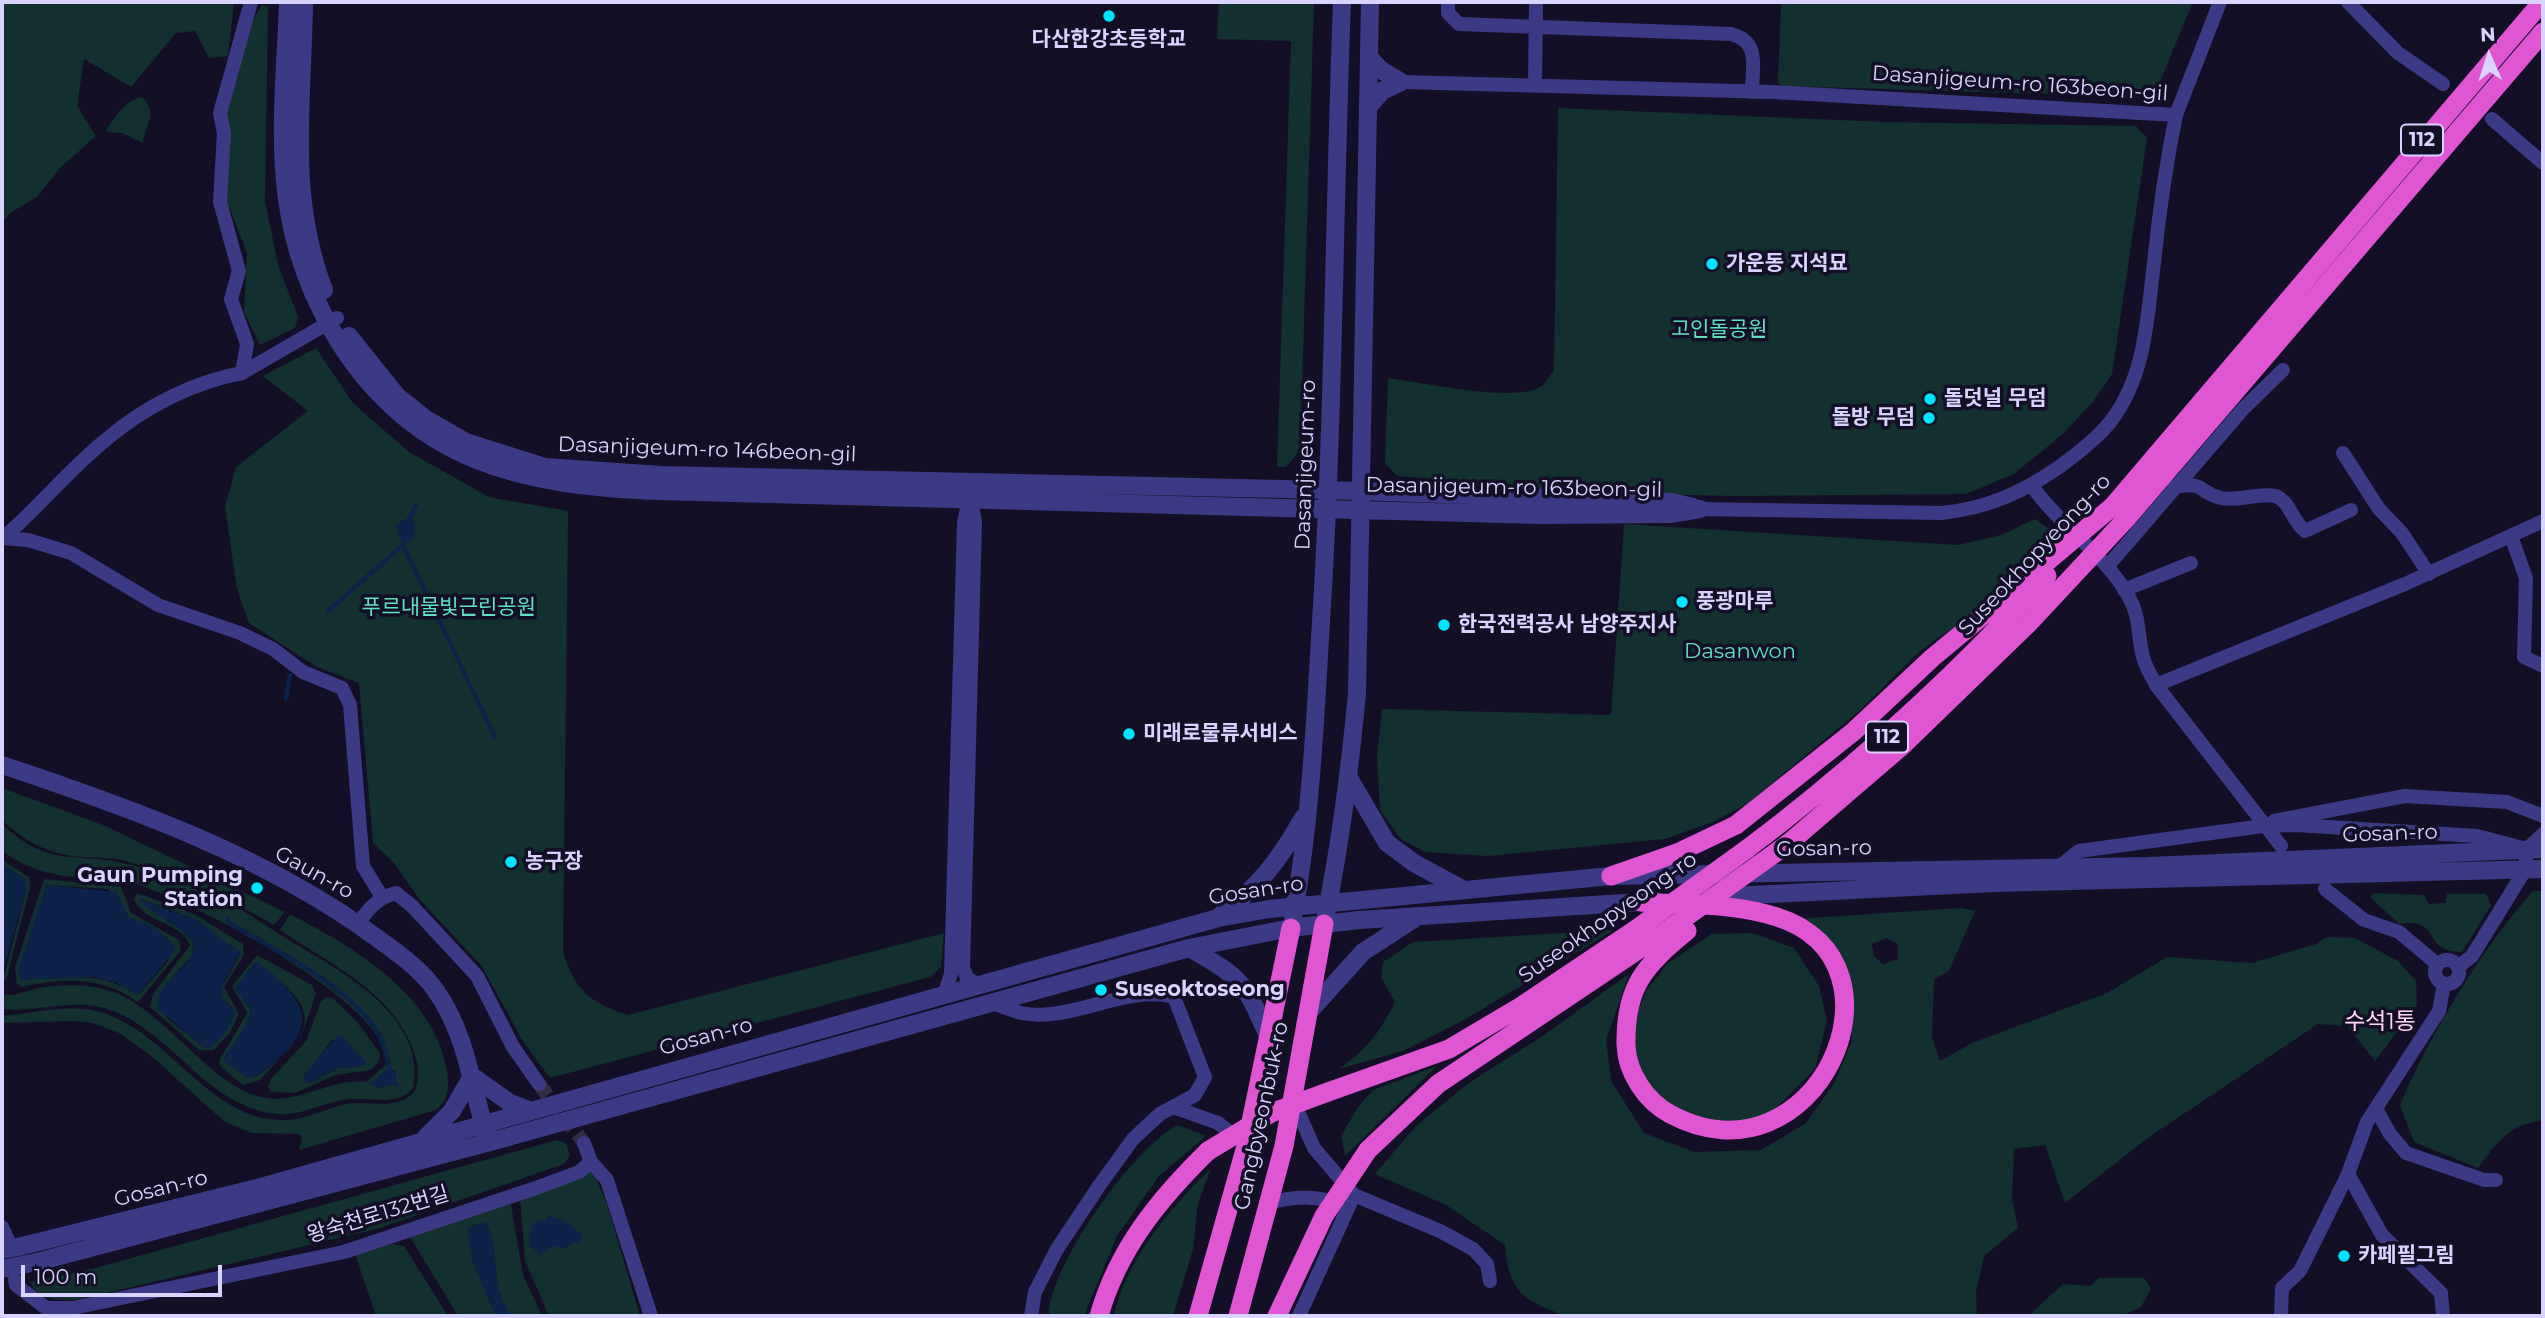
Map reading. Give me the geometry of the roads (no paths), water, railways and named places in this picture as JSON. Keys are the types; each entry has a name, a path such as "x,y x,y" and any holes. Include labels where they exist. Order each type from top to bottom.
{"highway":[{"name":"Suseokhopyeong-ro","path":"2119,512 2542,2"},
{"name":"Suseokhopyeong-ro","path":"1099,1316 1133,1237 1178,1179 1208,1151 1271,1113 1449,1049 1467,1038 1635,930 1819,794 1892,733 2119,512 2543,32"},
{"path":"1611,876 1677,853 1736,825 1853,732 1932,658 2015,611 2119,512"},
{"name":"Suseokhopyeong-ro","path":"1277,1316 1324,1216 1368,1150 1438,1084 1680,929 1789,843 1903,745 2015,611"},
{"path":"1640,902 1740,909 1778,917 1804,930 1820,943 1833,962 1844,1001 1843,1034 1838,1052 1823,1080 1809,1097 1768,1123 1748,1129 1720,1130 1683,1121 1648,1098 1630,1066 1626,1050 1626,1016 1634,988 1656,956 1680,929"},
{"name":"Gangbyeonbuk-ro","path":"1238,1316 1293,1100 1324,924"},
{"name":"Gangbyeonbuk-ro","path":"1198,1316 1246,1146 1291,928"}],"street":[{"path":"242,373 247,344 231,299 239,271 220,202 224,133 220,113 251,2"},
{"name":"Dasanjigeum-ro 146beon-gil","path":"288,2 286,195 298,260 359,373 387,404 418,429 456,452 532,478 630,490 969,489 1328,499"},
{"name":"Dasanjigeum-ro 146beon-gil","path":"304,2 300,194 311,256 332,321"},
{"name":"Dasanjigeum-ro","path":"1291,928 1306,812 1317,691 1328,499 1342,2"},
{"path":"1324,924 1336,870 1357,693 1370,2"},
{"path":"1448,2 1448,13 1459,24 1536,29 1731,34 1744,37 1751,44 1752,92"},
{"path":"1535,86 1536,2"},
{"path":"2176,115 2220,2"},
{"path":"2348,2 2398,53 2443,84"},
{"path":"1369,57 1381,70 1401,82"},
{"path":"1368,107 1382,91 1401,82"},
{"name":"Dasanjigeum-ro 163beon-gil","path":"1328,499 1672,502 1700,509 1942,513 1975,509 2032,486 2081,451 2111,421 2133,382 2144,346 2167,158 2176,115 1752,92 1401,82"},
{"path":"2492,119 2543,163"},
{"path":"2,538 40,506 108,438 178,393 212,379 242,373 332,321"},
{"path":"2107,568 2174,487 2256,395 2283,370"},
{"path":"2343,453 2379,509 2402,533 2429,574"},
{"path":"2174,487 2197,484 2221,498 2276,496 2287,504 2295,520 2305,531 2351,510"},
{"path":"2032,486 2047,507 2107,568 2124,590 2140,623 2144,660 2156,685 2281,846"},
{"path":"969,489 975,522 963,967 967,978 979,985"},
{"path":"944,995 951,974 964,523 969,489"},
{"path":"2156,685 2429,574 2543,521"},
{"path":"2511,536 2526,578 2524,657 2543,666"},
{"path":"2,538 28,540 71,553 158,606 240,633 273,649 303,672 342,688 350,705 363,866 383,897"},
{"path":"2124,590 2191,563"},
{"name":"Gaun-ro","path":"2,765 121,805 283,879 358,924 403,957 436,990 463,1041 489,1142"},
{"path":"1349,778 1387,843 1413,863 1462,889"},
{"path":"2263,826 2283,817 2405,796 2507,802 2543,816"},
{"path":"1218,918 1254,890 1282,857 1306,812"},
{"path":"2060,866 2079,851 2263,826 2295,825 2477,836 2535,849"},
{"path":"2444,984 2455,981 2458,967 2472,956 2525,870 2543,834"},
{"name":"Gosan-ro","path":"7,1241 248,1191 424,1139 1218,918 1328,903 1611,876 2148,866 2535,849"},
{"name":"Gosan-ro","path":"9,1275 37,1262 489,1142 712,1079 995,1004 1189,948 1291,928 1420,915 1775,892 1993,883 2543,869"},
{"path":"2325,889 2364,920 2399,932 2437,964"},
{"path":"358,924 373,904 383,897 396,893 412,906 477,976 513,1047 539,1084"},
{"path":"1308,1013 1363,951 1420,915"},
{"path":"1189,948 1238,978 1250,992 1269,1038"},
{"path":"2437,964 2448,959 2458,967"},
{"path":"2437,964 2435,976 2444,984"},
{"path":"2281,1316 2283,1288 2300,1271 2348,1174 2376,1109 2439,1011 2444,984"},
{"path":"995,1004 1022,1013 1052,1013 1154,992 1174,997 1205,1077 1195,1095 1173,1107 1133,1139 1057,1249 1035,1292 1031,1316"},
{"path":"424,1139 452,1111 472,1076 510,1103 528,1110"},
{"path":"1293,1100 1314,1148 1351,1201"},
{"path":"1173,1107 1219,1123 1246,1146"},
{"path":"2376,1109 2390,1135 2406,1153 2484,1180 2496,1180"},
{"path":"584,1143 591,1161 607,1180 651,1316"},
{"name":"왕숙천로132번길","path":"9,1275 16,1285 46,1308 73,1308 344,1252 536,1188 579,1172 591,1161"},
{"path":"2348,1174 2382,1235 2441,1293 2443,1316"},
{"path":"1268,1203 1300,1196 1351,1201 1440,1231 1473,1249 1487,1264 1490,1282"},
{"path":"1299,1316 1351,1201"}],"water":[{"path":"407,518 415,522 414,539 403,545 395,526"},
{"path":"2,864 26,880 25,894 2,975"},
{"path":"46,885 117,892 128,917 155,929 176,949 138,995 115,982 93,977 21,980 18,972"},
{"path":"139,899 197,920 240,952 221,989 223,998 235,1012 228,1029 212,1047 205,1048 158,1009 158,999 162,991 189,960 194,943"},
{"path":"256,961 291,992 302,1015 301,1027 295,1040 263,1072 248,1078 225,1062 224,1058 246,1026 251,1011 235,988"},
{"path":"337,1036 342,1036 366,1062 363,1066 338,1068 307,1084 303,1076"},
{"path":"388,1068 397,1075 394,1084 379,1088 369,1084"},
{"path":"547,1215 563,1220 582,1234 582,1240 563,1248 552,1246 540,1256 529,1244 530,1234 536,1220 545,1221"},
{"path":"485,1222 492,1237 498,1290 510,1316 496,1316 473,1262 468,1228"}],"waterway":[{"path":"410,519 416,505"},
{"path":"328,611 403,545 495,737"},
{"path":"286,699 290,675"},
{"path":"228,919 228,922 308,969 363,1013 380,1037 396,1085"}],"tunnel":[{"path":"539,1084 584,1143"}],"place":[{"name":"다산한강초등학교","path":"1109,16"},
{"name":"가운동 지석묘","path":"1712,264"},
{"name":"돌덧널 무덤","path":"1930,399"},
{"name":"돌방 무덤","path":"1929,418"},
{"name":"풍광마루","path":"1682,602"},
{"name":"한국전력공사 남양주지사","path":"1444,625"},
{"name":"미래로물류서비스","path":"1129,734"},
{"name":"농구장","path":"511,862"},
{"name":"Gaun Pumping Station","path":"257,888"},
{"name":"Suseoktoseong","path":"1101,990"},
{"name":"카페필그림","path":"2344,1256"}],"district":[{"name":"수석1통","path":"2380,1022"}],"park label":[{"name":"고인돌공원","path":"1719,330"},
{"name":"푸르내물빛근린공원","path":"449,608"},
{"name":"Dasanwon","path":"1740,652"}]}
